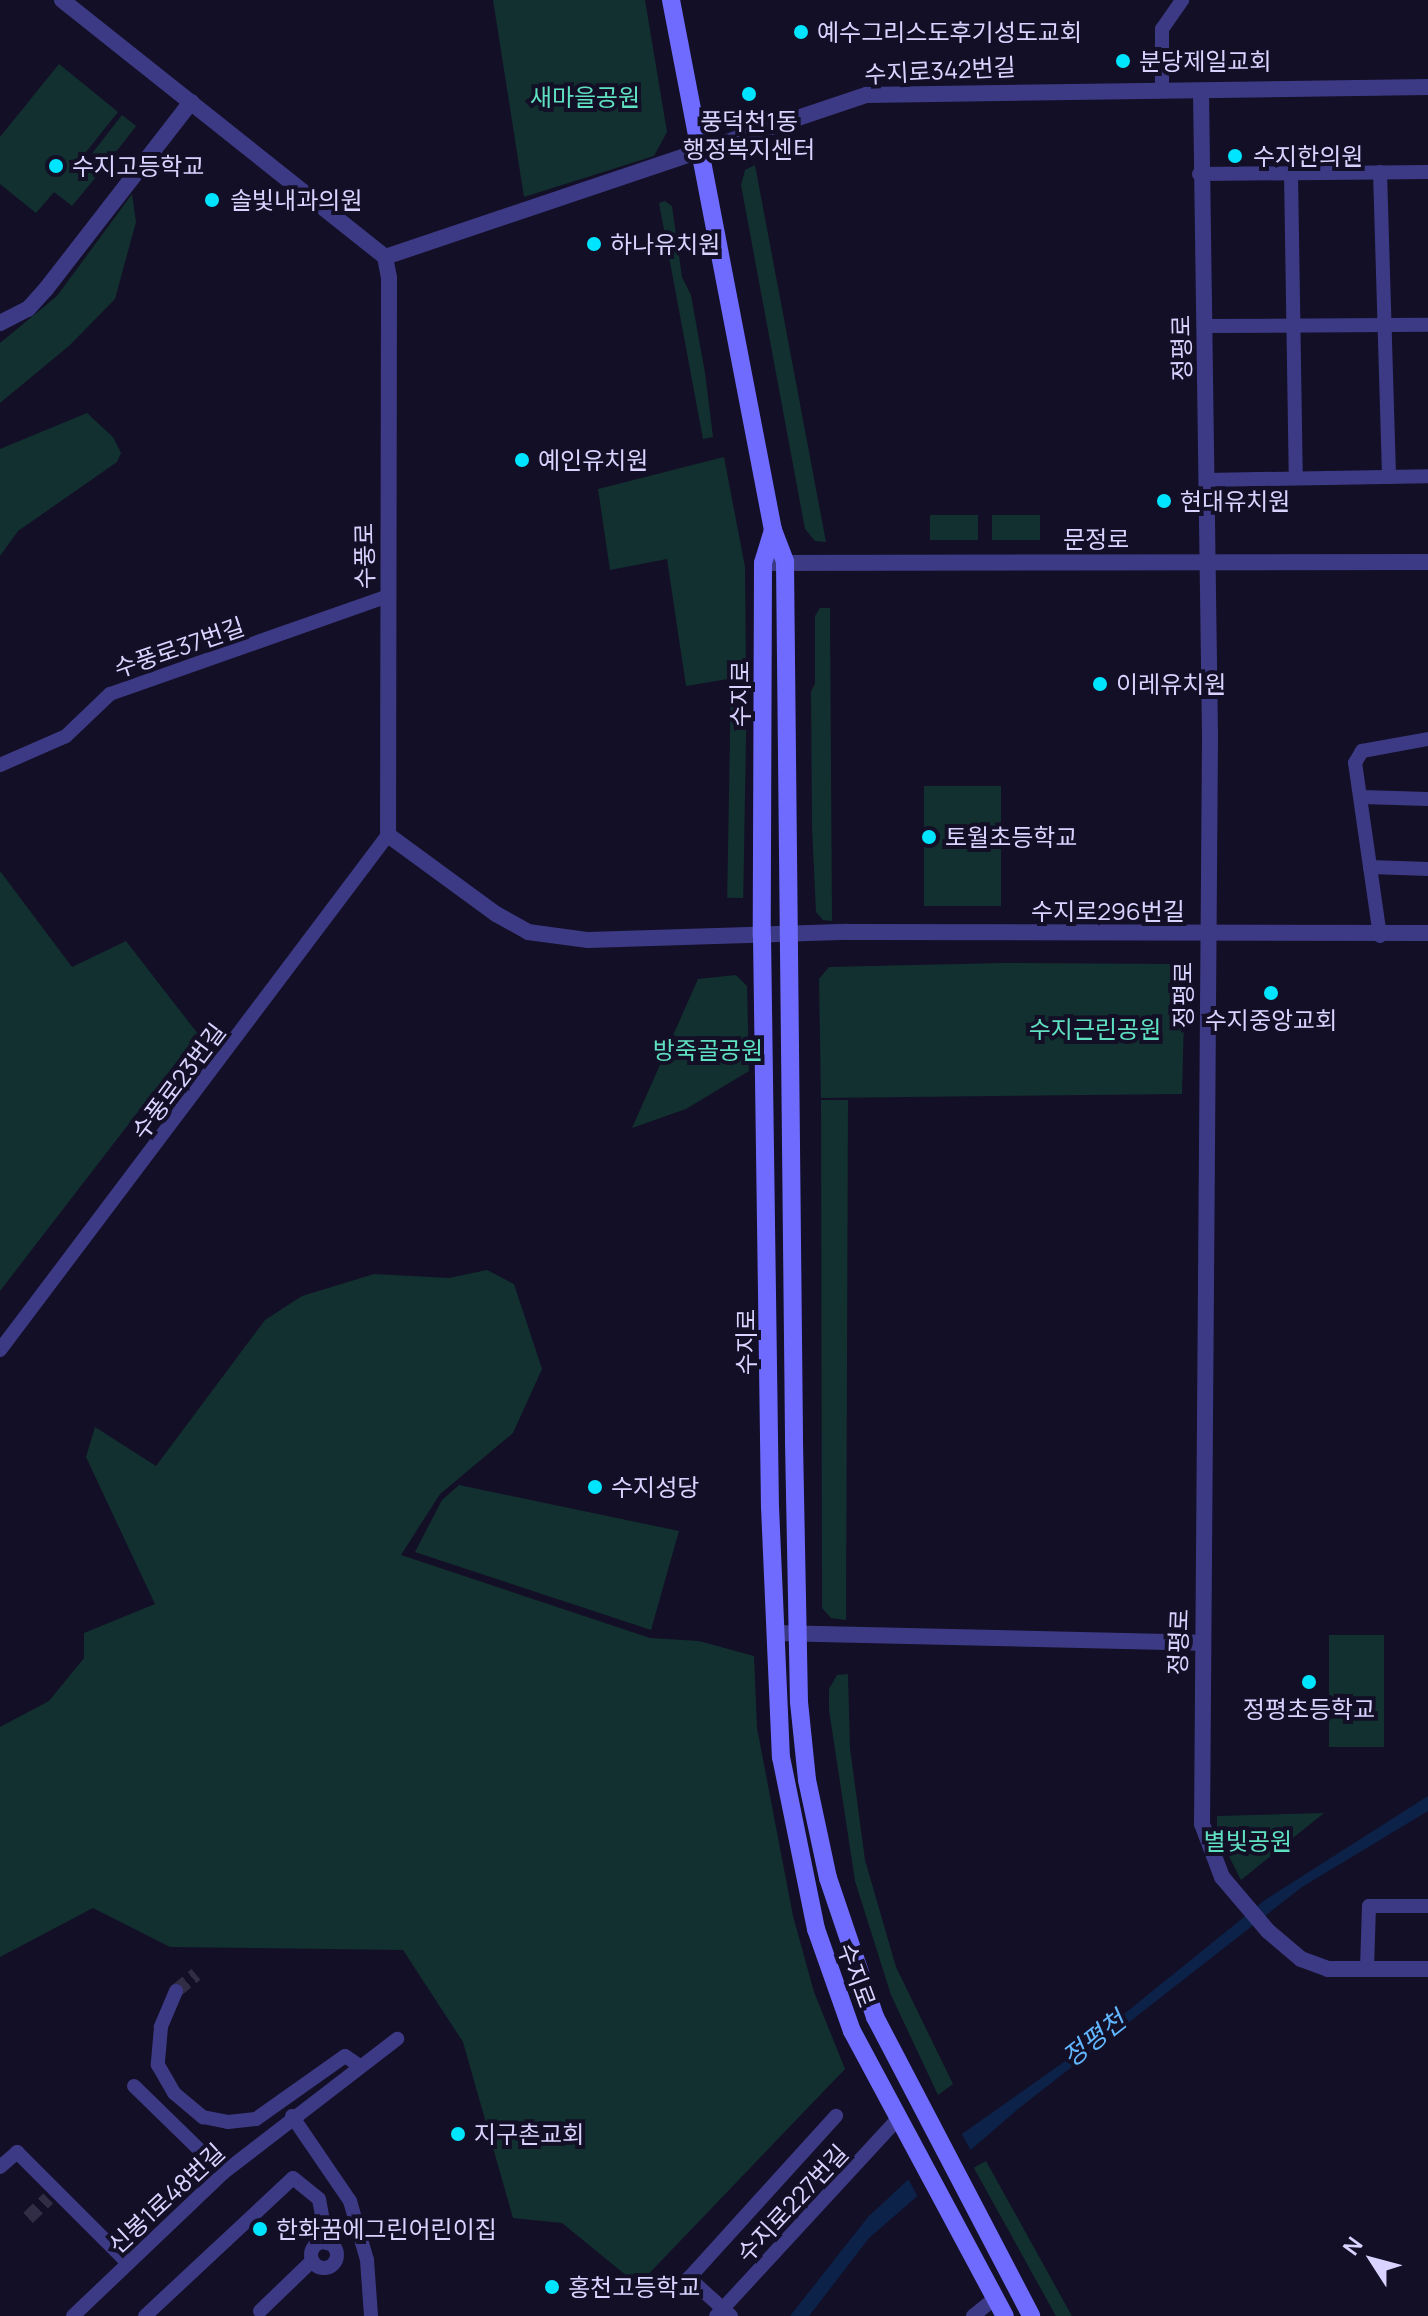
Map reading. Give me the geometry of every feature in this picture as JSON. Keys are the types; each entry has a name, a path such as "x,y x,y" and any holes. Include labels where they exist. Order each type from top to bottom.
{"main road":[{"name":"수지로","path":"671,0 773,530 785,562 799,1633 807,1780 828,1878 875,2017 1031,2316"},
{"name":"수지로","path":"773,530 763,563 762,936 775,1633 781,1757 816,1929 852,2031 995,2298"},
{"path":"995,2298 1005,2316"}],"street":[{"path":"62,0 385,257"},
{"path":"1162,91 1162,29 1182,0"},
{"name":"수지로342번길","path":"385,257 879,93 1428,87"},
{"name":"정평로","path":"1201,91 1199,174 1205,326 1205,561 1210,737 1200,1643 1203,1834 1232,1891 1293,1954 1320,1967 1367,1969"},
{"path":"0,323 28,309 46,289 191,102"},
{"path":"1380,172 1387,325 1389,477"},
{"path":"1199,174 1428,172"},
{"path":"1291,173 1296,478"},
{"name":"수풍로","path":"385,257 388,835"},
{"path":"1205,326 1428,325"},
{"path":"1206,480 1428,476"},
{"name":"문정로","path":"763,563 1428,562"},
{"name":"수풍로37번길","path":"0,765 66,736 110,694 388,596"},
{"path":"1380,936 1355,763 1362,751 1428,739"},
{"path":"1362,797 1428,799"},
{"path":"388,835 528,932 588,940 789,936"},
{"name":"수풍로23번길","path":"0,1350 388,835"},
{"path":"1370,867 1428,869"},
{"name":"수지로296번길","path":"789,936 1380,936 1428,933"},
{"path":"775,1633 1200,1643"},
{"path":"1428,1906 1369,1906 1367,1969 1428,1969"},
{"path":"176,1991 161,2027 158,2065 174,2093 203,2117 228,2122 256,2119 345,2056 360,2066"},
{"name":"신봉1로48번길","path":"73,2316 223,2173 292,2116 397,2039"},
{"path":"134,2086 223,2173"},
{"path":"292,2116 350,2201 366,2255 371,2316"},
{"path":"723,2314 689,2278 836,2116"},
{"name":"수지로227번길","path":"723,2314 903,2125"},
{"path":"0,2167 17,2152 52,2194 128,2263"},
{"path":"145,2316 293,2178 319,2199 327,2243 337,2255"},
{"path":"263,2311 312,2261 313,2249 327,2243"},
{"path":"312,2261 326,2268 337,2255 366,2255"},
{"path":"973,2316 995,2298"}],"green space":[{"name":"새마을공원","path":"493,0 645,0 667,132 654,156 524,197"},
{"path":"59,64 118,112 78,162 96,177 72,206 54,192 36,213 0,184 0,137"},
{"path":"122,115 136,126 105,165 91,154"},
{"path":"755,165 826,542 815,541 805,529 741,185 745,170"},
{"path":"132,194 136,222 115,299 70,345 0,403 0,343 57,296"},
{"path":"665,201 672,206 682,277 691,295 705,373 713,437 703,439 659,203"},
{"path":"87,413 113,437 121,453 117,462 18,531 0,556 0,449"},
{"path":"724,457 745,567 746,676 686,686 667,559 610,570 598,489"},
{"path":"930,515 978,515 978,540 930,540"},
{"path":"992,515 1040,515 1040,540 992,540"},
{"path":"820,608 830,608 832,921 823,920 816,912 812,827 811,691 815,684 815,616"},
{"path":"731,680 747,680 743,898 727,898"},
{"path":"924,786 1001,786 1001,906 924,906"},
{"path":"0,871 72,967 126,941 198,1034 0,1291"},
{"name":"수지근린공원","path":"1002,963 1176,964 1185,978 1182,1094 821,1098 819,979 829,967"},
{"name":"방죽골공원","path":"736,975 747,986 749,1071 686,1109 632,1128 698,979"},
{"path":"821,1100 848,1100 846,1620 831,1618 822,1608"},
{"path":"487,1270 514,1284 542,1369 513,1433 440,1494 401,1555 650,1638 699,1641 754,1656 757,1728 793,1916 814,1992 845,2069 638,2285 562,2223 513,2218 463,2042 403,1950 170,1947 93,1908 0,1957 0,1727 49,1701 84,1658 84,1633 155,1604 86,1457 95,1427 156,1466 265,1320 302,1296 374,1274 449,1278"},
{"path":"459,1485 679,1531 651,1630 415,1552 442,1500"},
{"path":"1329,1635 1384,1635 1384,1747 1329,1747"},
{"path":"848,1674 850,1748 865,1860 896,1967 953,2084 938,2095 891,1995 855,1881 829,1710 829,1689 837,1675"},
{"name":"별빛공원","path":"1324,1813 1241,1880 1217,1833 1217,1816"},
{"path":"986,2161 1072,2316 1056,2316 974,2168"}],"water":[{"name":"정평천","path":"1428,1796 1428,1811 1302,1887 1018,2109 869,2238 809,2316 790,2316 868,2217 942,2148 1071,2057 1265,1900"}],"pier":[{"path":"959,2129 972,2153 919,2199 906,2175"}],"tunnel":[{"path":"176,1991 196,1974"},
{"path":"28,2218 48,2199"}],"place":[{"name":"예수그리스도후기성도교회","path":"801,32"},
{"name":"분당제일교회","path":"1123,61"},
{"name":"풍덕천1동 행정복지센터","path":"749,94"},
{"name":"수지한의원","path":"1235,156"},
{"name":"수지고등학교","path":"56,166"},
{"name":"솔빛내과의원","path":"212,200"},
{"name":"하나유치원","path":"594,244"},
{"name":"예인유치원","path":"522,460"},
{"name":"현대유치원","path":"1164,501"},
{"name":"이레유치원","path":"1100,684"},
{"name":"토월초등학교","path":"929,837"},
{"name":"수지중앙교회","path":"1271,993"},
{"name":"수지성당","path":"595,1487"},
{"name":"정평초등학교","path":"1309,1682"},
{"name":"지구촌교회","path":"458,2134"},
{"name":"한화꿈에그린어린이집","path":"260,2229"},
{"name":"홍천고등학교","path":"552,2287"}]}
